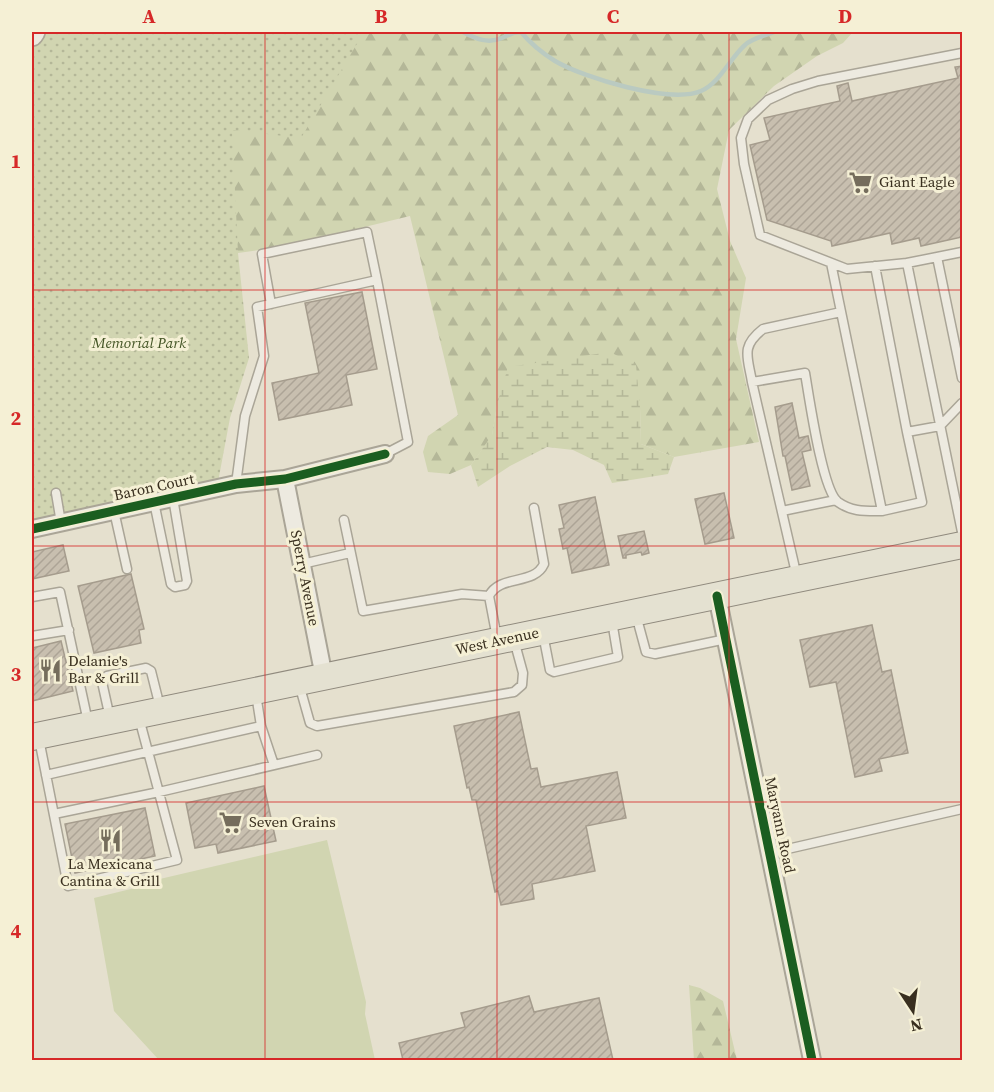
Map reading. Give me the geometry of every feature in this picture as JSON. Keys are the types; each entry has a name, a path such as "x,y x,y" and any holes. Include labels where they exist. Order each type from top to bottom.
{"main road":[{"name":"West Avenue","path":"35,736 963,545"}],"street":[{"name":"Baron Court","path":"32,529 236,484 285,479 385,454"},
{"name":"Sperry Avenue","path":"285,479 324,677"},
{"name":"Maryann Road","path":"717,596 812,1060"}],"lane":[{"path":"963,53 792,88 768,99 748,119 741,138 744,164 760,235 847,269 907,263 963,252"},
{"path":"271,304 262,254 367,232 408,442 385,454"},
{"path":"937,257 963,378"},
{"path":"831,263 882,511"},
{"path":"907,263 963,532"},
{"path":"752,382 805,373 826,482 836,500 856,512 882,511 922,502 875,266"},
{"path":"236,484 246,416 264,357 257,307 377,279"},
{"path":"798,579 747,352 749,342 763,329 841,312"},
{"path":"907,432 940,426 963,403"},
{"path":"56,493 61,523"},
{"path":"154,502 171,584 175,587 185,585 187,581 173,498"},
{"path":"782,511 836,500"},
{"path":"299,682 310,723 317,726 514,692 522,685 523,673 506,639 489,596 499,584 535,574 542,569 544,564 534,508"},
{"path":"114,511 127,569"},
{"path":"344,520 363,611 462,594 489,596"},
{"path":"302,564 350,553"},
{"path":"32,597 60,592 69,630 100,723"},
{"path":"542,631 550,669 554,672 618,657 623,614"},
{"path":"623,614 646,652 655,654 726,639"},
{"path":"32,636 69,630"},
{"path":"35,736 46,775 68,886 177,860 148,753 151,671 146,668 107,676 102,682 100,723"},
{"path":"256,691 261,726 274,765"},
{"path":"46,775 261,726"},
{"path":"54,814 317,755"},
{"path":"770,853 963,809"}],"green space":[{"name":"Memorial Park","path":"44,32 364,32 301,138 232,130 238,253 249,358 230,418 218,482 32,523 32,48"},
{"path":"354,32 853,32 843,43 817,56 774,86 729,130 717,189 730,241 746,278 736,339 759,442 674,457 641,444 640,408 497,405 492,436 471,465 450,474 428,472 423,452 428,436 458,415 410,216 286,246 238,253 148,146"},
{"path":"610,352 636,365 641,444 674,457 668,474 612,483 604,465 573,450 547,447 510,466 478,487 471,465 492,435 497,405 508,367"},
{"path":"327,840 366,1002 365,1014 375,1060 159,1060 114,1011 94,898 147,885 147,882"},
{"path":"689,985 700,988 723,1001 737,1060 694,1060"}],"building":[{"name":"Giant Eagle","path":"962,66 962,237 921,246 919,238 892,244 890,233 832,246 831,241 767,220 750,145 770,140 764,118 840,101 837,86 848,83 852,101 958,78 955,67"},
{"path":"362,292 377,369 346,375 352,405 279,420 272,383 319,373 305,303"},
{"path":"792,403 799,438 808,436 811,450 802,452 810,486 792,490 785,456 783,456 775,407"},
{"path":"724,493 734,538 705,544 695,499"},
{"path":"595,497 609,565 572,573 567,548 563,549 559,529 564,528 559,505"},
{"path":"644,531 649,553 642,555 641,552 626,555 626,558 623,558 618,536"},
{"path":"63,545 69,571 32,579 32,552"},
{"path":"131,574 144,629 139,630 141,643 94,653 78,586"},
{"path":"872,625 882,672 891,670 908,753 879,759 882,771 855,777 836,682 810,687 800,640"},
{"name":"Delanie's Bar & Grill","path":"61,641 73,691 32,701 32,648"},
{"path":"519,712 531,769 537,768 541,787 617,772 626,818 586,826 595,871 532,884 534,899 501,905 498,891 495,892 476,800 472,800 469,787 467,788 454,726"},
{"name":"Seven Grains","path":"264,786 276,841 218,853 216,844 195,848 186,803"},
{"name":"La Mexicana Cantina & Grill","path":"145,808 155,856 75,873 65,824"},
{"path":"529,996 534,1012 599,998 613,1060 403,1060 399,1043 465,1027 461,1013"}],"waterway":[{"path":"463,32 487,41 521,32 541,51 568,68 627,87 669,94 687,94 708,87 745,45 774,32"}],"cycle path":[{"path":"32,529 236,484 285,479 385,454"},
{"path":"717,596 812,1060"}],"place":[{"name":"Giant Eagle","path":"861,182"},
{"name":"Delanie's Bar & Grill","path":"50,670"},
{"name":"Seven Grains","path":"231,822"},
{"name":"La Mexicana Cantina & Grill","path":"110,840"}]}
